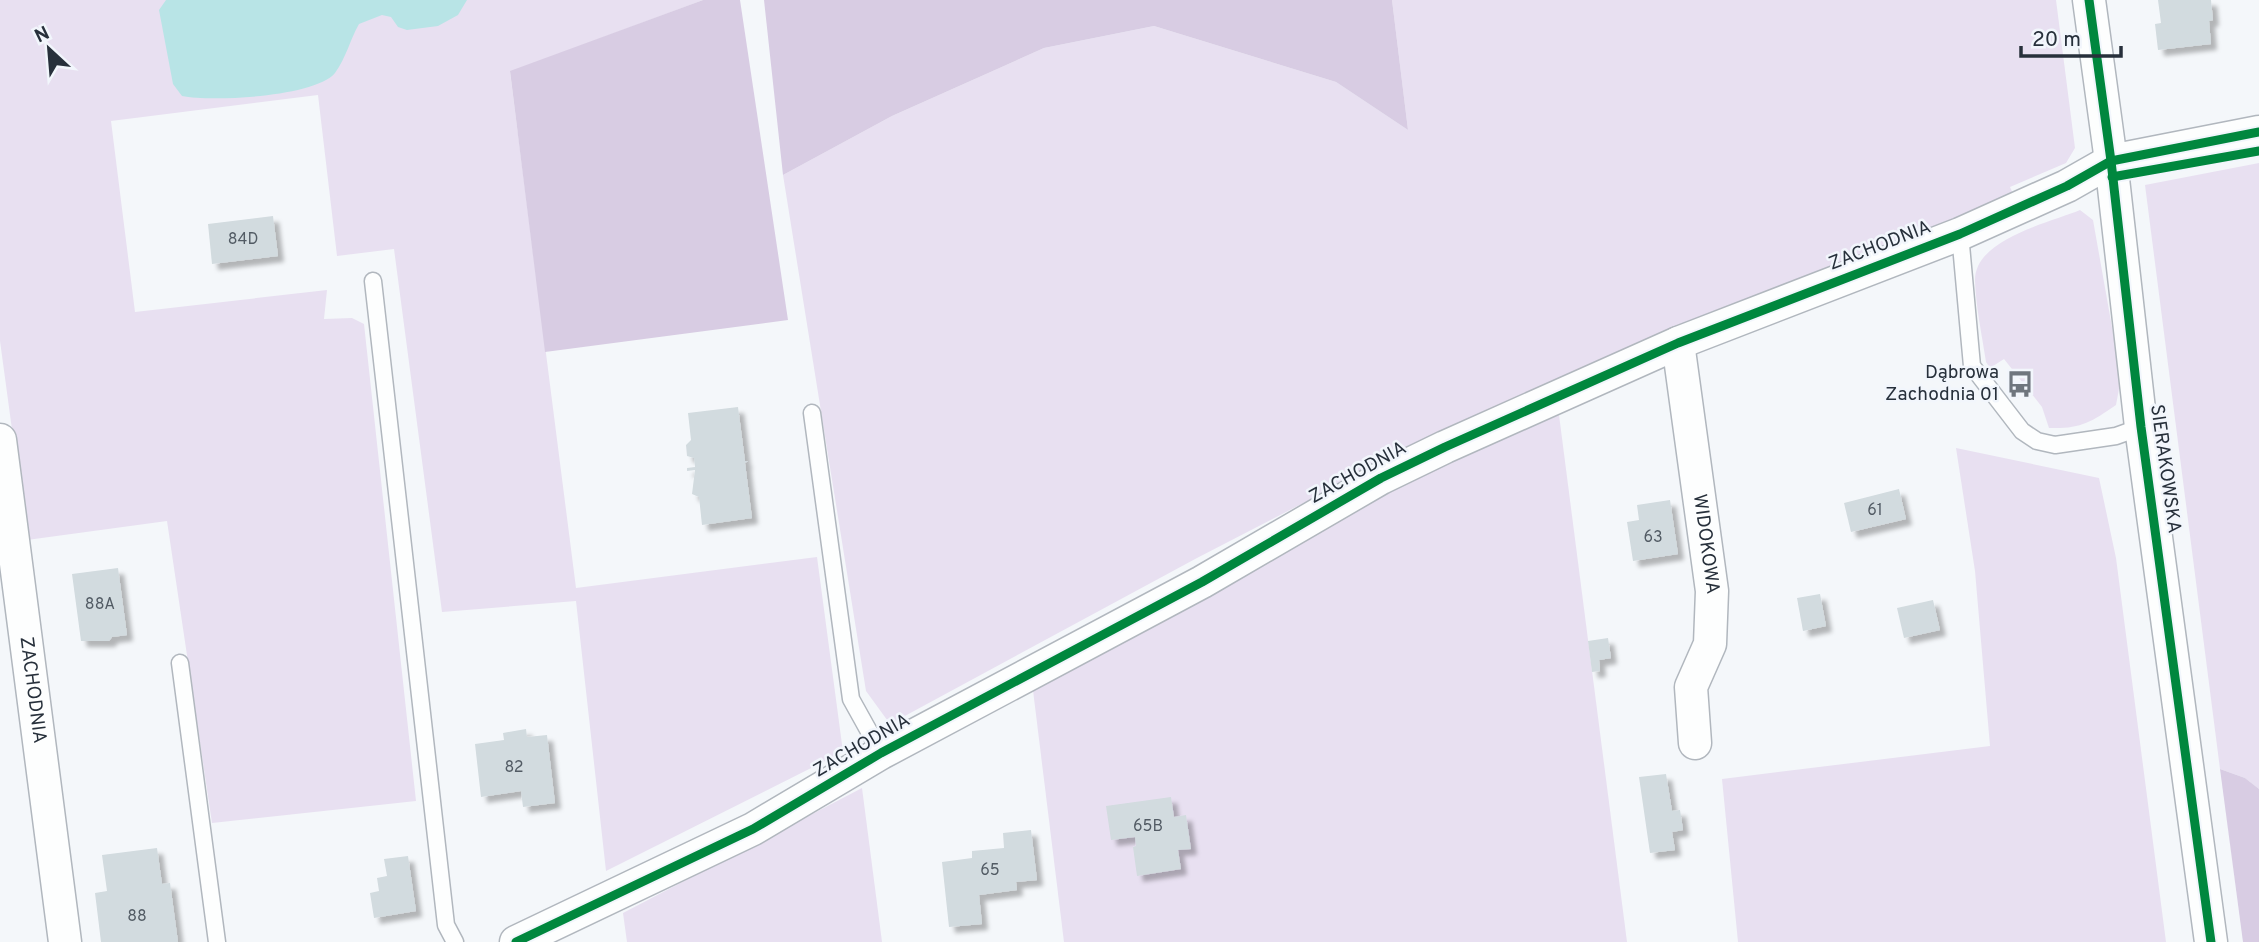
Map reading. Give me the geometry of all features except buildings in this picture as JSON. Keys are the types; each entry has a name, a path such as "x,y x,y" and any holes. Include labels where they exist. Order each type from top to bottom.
{"street":[{"name":"SIERAKOWSKA","path":"2089,0 2111,161 2141,427 2211,942"},
{"name":"ZACHODNIA","path":"516,942 754,830 881,754 1202,582 1381,478 1678,343 1960,234 2067,186 2111,161 2259,132"},
{"name":"WIDOKOWA","path":"1678,343 1712,591 1710,644 1691,687 1695,743"},
{"name":"ZACHODNIA","path":"0,439 65,942"}],"lane":[{"path":"1960,234 1972,366 2022,431 2037,441 2054,445 2116,436 2141,427"},
{"path":"373,281 446,925 455,942"},
{"path":"812,413 851,699 881,754"},
{"path":"180,663 218,942"}],"shaded area":[{"path":"0,0 703,0 510,72 576,588 817,557 843,752 606,871 576,601 442,612 394,249 337,256 318,95 111,121 135,312 327,290 324,319 352,318 364,324 416,801 212,823 167,521 27,540 0,341"},
{"path":"703,0 740,0 788,320 545,352 510,71"},
{"path":"764,0 1392,0 1408,130 1336,82 1154,26 1044,48 892,116 783,175"},
{"path":"1392,0 2056,0 2075,148 2066,163 2010,187 2015,198 1433,436 1197,558 890,724 866,691 783,175 892,116 1044,48 1154,26 1336,82 1408,130"},
{"path":"2259,163 2259,789 2245,778 2220,769 2145,185"},
{"path":"2080,210 2093,220 2121,378 2116,405 2084,424 2049,428 2042,407 2004,359 1990,368 1986,362 1975,281 1978,266 1987,254 2000,244 2033,227"},
{"path":"1559,415 1627,942 1064,942 1032,682 1386,490"},
{"path":"1956,448 2099,478 2116,558 2166,942 1738,942 1722,779 1990,746 1975,571"},
{"path":"2220,769 2245,778 2259,789 2259,942 2243,942"},
{"path":"862,788 882,942 627,942 623,913"}],"water":[{"path":"166,0 467,0 458,15 438,26 407,30 398,27 391,17 382,15 359,24 335,73 307,88 262,96 196,98 182,96 173,84 159,10"}],"cycle path":[{"path":"2089,0 2111,161 2141,427 2211,942"},
{"path":"516,942 753,829 881,753 1202,582 1381,478 1445,447 1678,343 1960,234 2067,186 2111,161 2259,132"},
{"path":"2112,177 2259,151"}],"place":[{"name":"Dąbrowa Zachodnia 01","path":"2020,384"}]}
